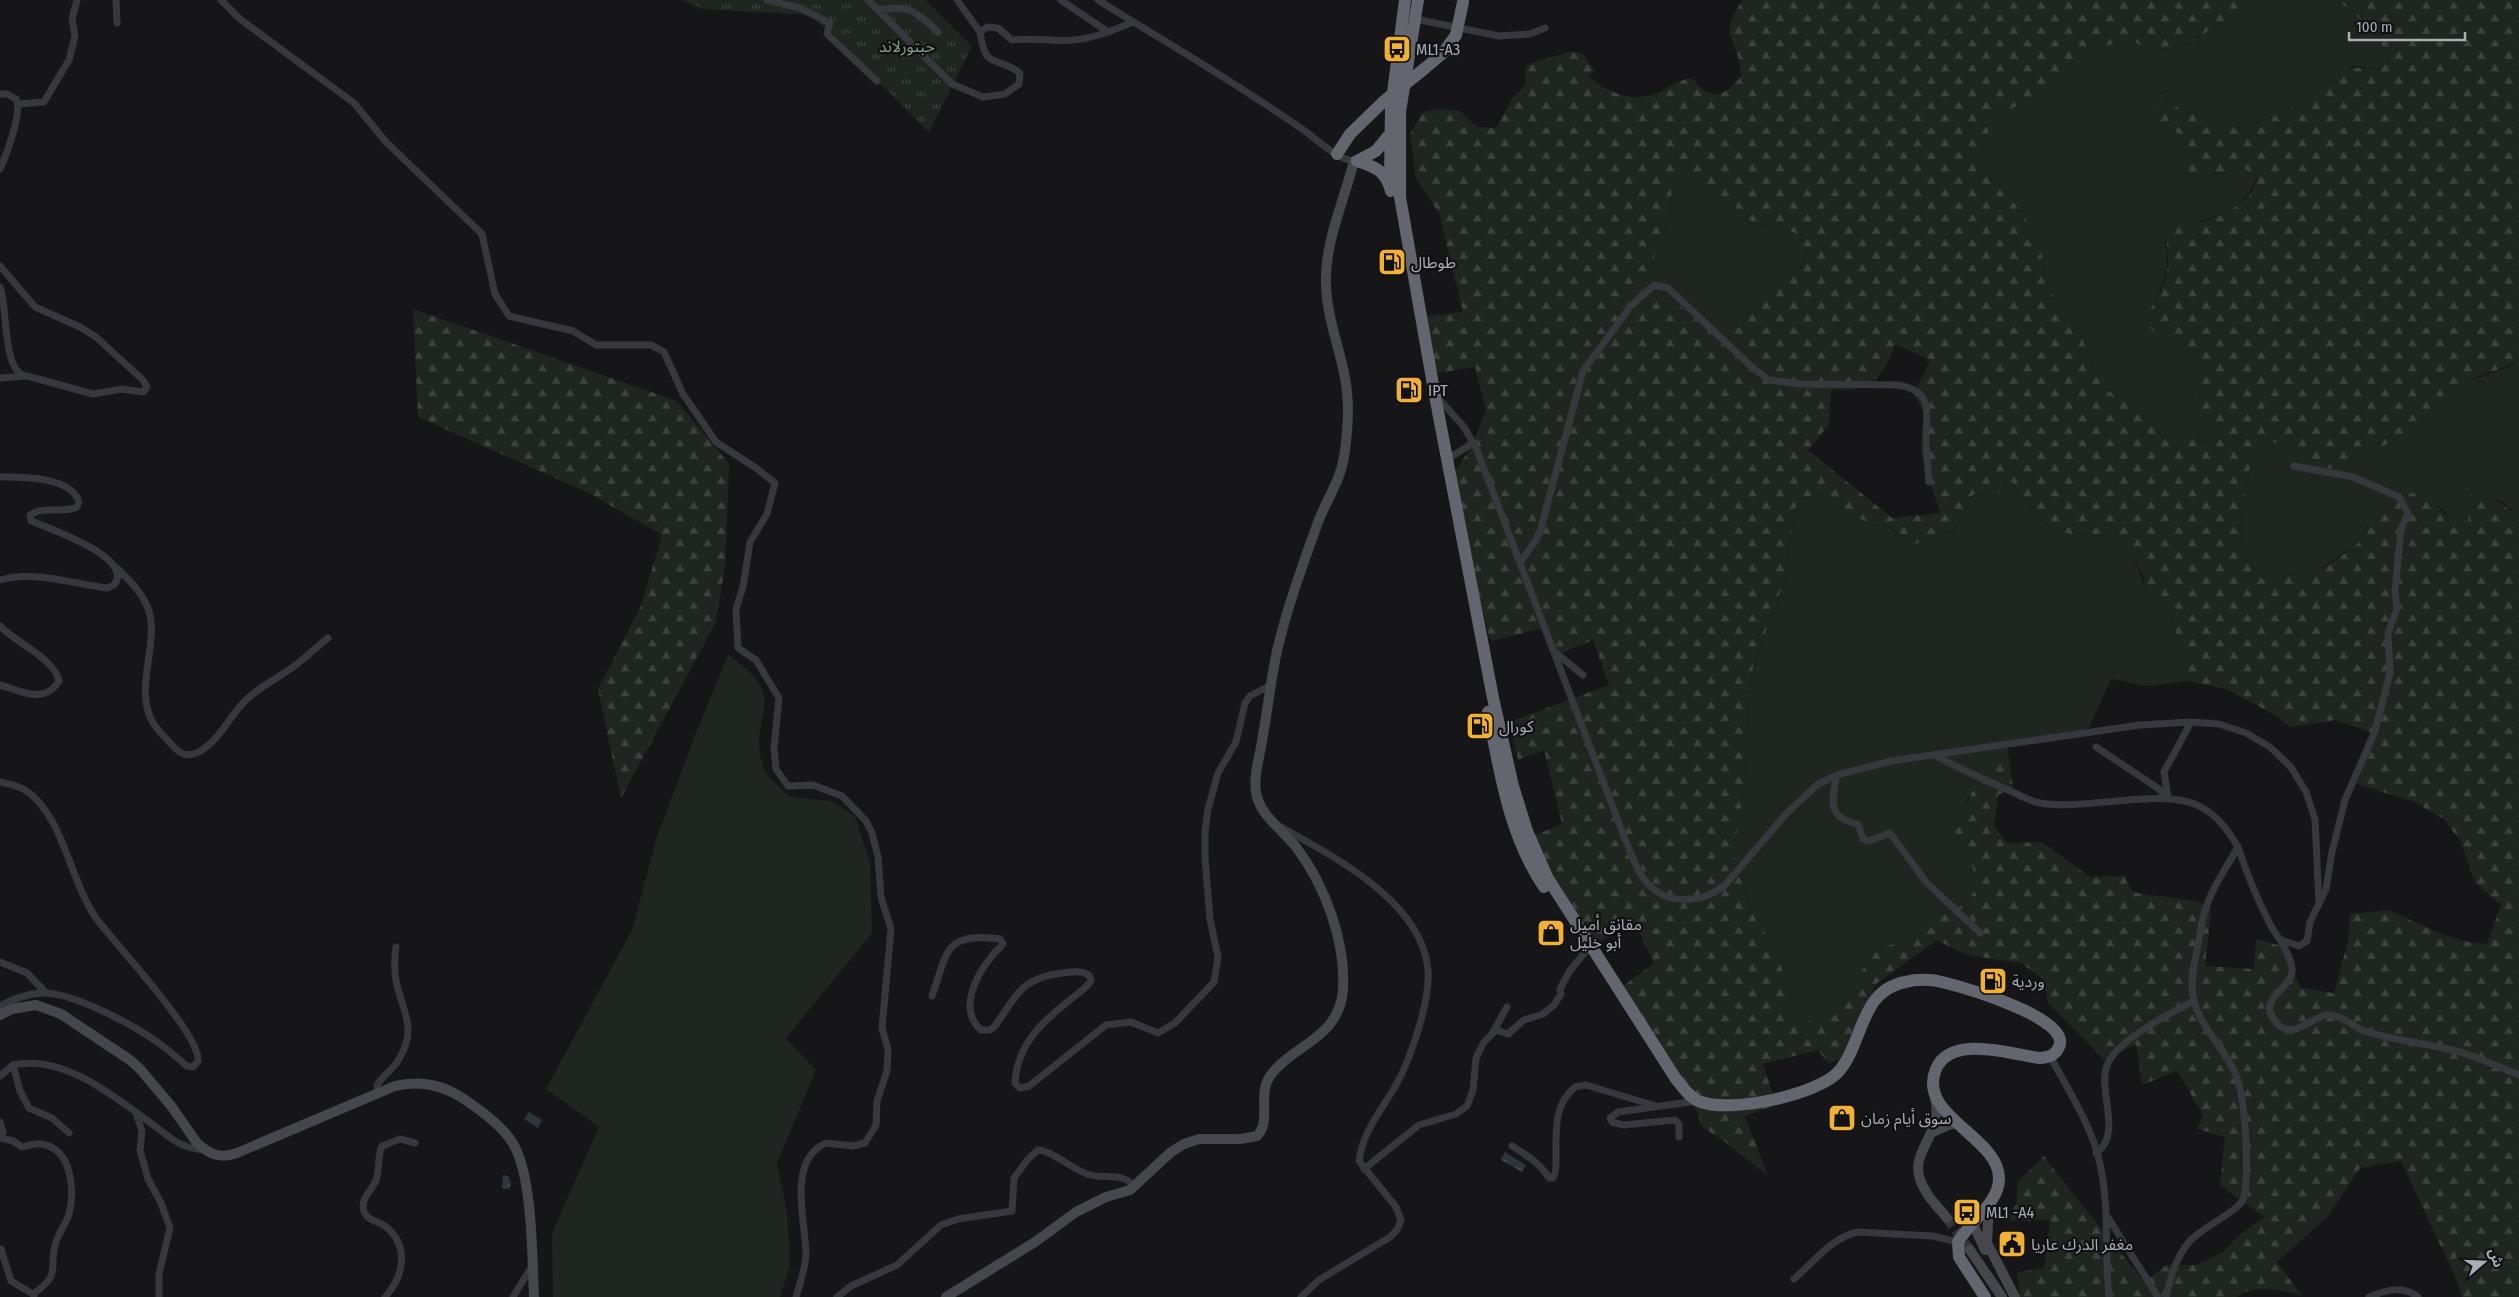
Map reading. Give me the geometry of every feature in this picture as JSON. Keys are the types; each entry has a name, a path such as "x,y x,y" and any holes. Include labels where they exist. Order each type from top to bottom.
{"highway":[{"path":"1391,191 1390,108 1405,0"},
{"path":"1418,0 1400,112 1399,183 1435,396 1449,458 1493,698 1513,786 1536,856 1574,921 1676,1079 1693,1102"},
{"path":"1337,154 1350,134 1383,102 1443,53 1456,35 1463,1"},
{"path":"1356,161 1376,151 1389,135"},
{"path":"1356,161 1382,171 1389,181 1415,334 1502,785 1512,822 1528,861 1680,1096 1706,1111 1724,1112 1746,1108 1756,1102 1795,1093 1831,1079 1848,1058 1872,1001 1886,989 1904,982 1941,982 1999,999 2029,1013 2048,1025 2060,1037 2060,1047 2050,1056 2039,1058 1970,1048 1955,1051 1944,1058 1936,1069 1935,1092 1944,1109 1989,1152 2000,1178 1997,1192 1958,1242 1958,1257 1985,1297"}],"main road":[{"path":"946,1297 1034,1242 1076,1212 1106,1197 1135,1186 1171,1152 1184,1144 1200,1139 1240,1139 1257,1136 1264,1124 1263,1097 1266,1083 1277,1068 1322,1033 1340,1006 1342,976 1334,922 1308,866 1296,846 1262,808 1256,792 1257,774 1271,685 1288,608 1320,518 1340,475 1344,456 1348,391 1331,327 1325,282 1328,256 1356,161"},
{"path":"0,1015 12,1009 30,1006 49,1008 119,1052 135,1064 205,1150 213,1154 229,1156 378,1092 410,1083 444,1087 474,1106 512,1142 520,1158 531,1219 534,1297"},
{"path":"1935,1092 1937,1111 1933,1132 1920,1155 1918,1175 1925,1191 1947,1218"},
{"path":"1933,1132 1957,1123"},
{"path":"1988,1203 1986,1239 1990,1252 2015,1297"},
{"path":"1972,1222 2009,1297"},
{"path":"1970,1250 2002,1297"}],"street":[{"path":"0,94 7,94 18,104 44,102 69,60 76,36 72,19 77,0"},
{"path":"116,0 117,23"},
{"path":"221,0 240,18 354,103 386,142 482,234 495,294 508,316 573,331 596,345 651,345 664,352 683,394 716,442 775,483 767,514 750,542 743,587 736,609 738,648 756,660 780,698 775,755 776,769 788,786 813,785 842,796 866,821 872,833 878,856 881,897 891,929 882,1028 888,1049 887,1071 877,1102 876,1125 865,1143 854,1146 826,1143 814,1151 809,1161 800,1191 806,1252 796,1297"},
{"path":"767,0 800,8 830,23 827,34 878,81"},
{"path":"868,0 952,84 983,97 1005,94 1019,84 1020,73 1013,67 988,59 983,51 980,32 957,0"},
{"path":"1061,0 1108,32"},
{"path":"1098,0 1258,99 1337,154 1356,161"},
{"path":"878,10 896,7 916,12 938,32"},
{"path":"1416,19 1500,36 1530,34 1545,28"},
{"path":"980,32 988,27 998,28 1012,40 1031,38 1072,40 1094,37 1133,22"},
{"path":"0,169 7,154 18,104"},
{"path":"0,266 35,307 74,324 96,337 143,380 147,387 142,392 122,389 93,394 20,374 10,361 5,304 0,287"},
{"path":"1521,561 1536,540 1541,528 1583,371 1630,307 1654,285 1668,288 1753,368 1769,380 1800,384 1897,385 1913,388 1919,392 1927,411 1926,440 1929,482"},
{"path":"0,378 27,376"},
{"path":"1435,396 1464,427 1473,443 1521,561 1630,849 1642,876 1649,885 1667,896 1677,900 1698,900 1717,892 1786,814 1818,784 1837,775 1869,765 2140,725 2191,722 2219,724 2246,732 2270,747 2291,767 2306,792 2315,819 2319,904"},
{"path":"1449,458 1473,443"},
{"path":"2281,940 2296,946 2304,943 2310,922 2326,889 2332,852 2345,800 2375,731 2388,682 2391,657 2388,633 2397,609 2395,591 2398,558 2402,530 2408,513 2399,496 2353,477 2294,466"},
{"path":"0,477 34,477 49,481 75,494 79,502 77,507 67,510 41,510 32,513 30,521 66,534 102,555 137,588 147,605 152,633 145,686 148,712 158,730 178,751 184,754 191,755 213,742 253,694 293,667 328,638"},
{"path":"0,580 36,578 107,588 117,582 118,569"},
{"path":"0,626 10,637 52,665 58,672 59,681 54,688 45,694 32,695 0,685"},
{"path":"1555,652 1583,675"},
{"path":"932,996 949,949 958,941 968,938 1000,939 1003,944 982,969 972,993 970,1012 972,1019 982,1030 990,1030 995,1026 1024,986 1037,978 1078,971 1089,975 1091,980 1085,988 1038,1027 1028,1040 1022,1051 1016,1076 1015,1083 1020,1088 1029,1086 1106,1025 1131,1022 1158,1033 1175,1023 1214,982 1218,963 1210,919 1205,850 1205,832 1213,786 1218,773 1236,742 1245,703 1250,696 1271,685"},
{"path":"2168,799 2164,772 2191,722"},
{"path":"2096,747 2159,789 2168,799"},
{"path":"1935,756 1966,773 2037,803 2062,806 2168,799 2192,803 2212,813 2225,826 2238,847 2251,884 2281,940 2292,968 2291,977 2272,998 2270,1008 2273,1020 2279,1026 2289,1030 2305,1026 2322,1016 2331,1015 2362,1030 2466,1054 2519,1075"},
{"path":"1837,775 1831,800 1833,809 1845,822 1858,824 1863,839 1869,841 1890,833 1926,882 1980,933"},
{"path":"0,782 24,789 35,797 47,811 83,895 95,917 160,997 188,1036 199,1057 197,1065 187,1066 160,1043 93,1006 46,993 30,994 0,1006"},
{"path":"1274,822 1363,876 1391,900 1418,937 1428,977 1418,1026 1404,1069 1362,1140 1359,1160 1364,1169 1399,1211 1401,1220 1398,1230 1384,1242 1320,1280 1301,1297"},
{"path":"2166,1297 2173,1266 2190,1241 2210,1223 2240,1206 2244,1198 2245,1169 2242,1100 2235,1073 2212,1039 2194,1001 2192,980 2204,914 2220,878 2238,847"},
{"path":"378,1092 377,1085 381,1078 400,1059 409,1026 396,981 396,947"},
{"path":"1493,1032 1499,1030 1508,1034 1524,1020 1543,1014 1558,999 1564,979 1586,951"},
{"path":"0,962 27,973 46,993"},
{"path":"2096,1153 2106,1143 2108,1130 2105,1079 2108,1064 2127,1042 2194,1001"},
{"path":"1364,1169 1419,1125 1456,1114 1467,1106 1473,1090 1476,1058 1481,1046 1493,1032 1507,1007"},
{"path":"2050,1056 2100,1163 2107,1216 2110,1297"},
{"path":"0,1076 13,1065 26,1062 65,1070 136,1113 189,1150 205,1150"},
{"path":"13,1065 20,1091 29,1108 52,1118 69,1133"},
{"path":"1512,1146 1543,1168 1549,1178 1553,1178 1556,1169 1557,1115 1564,1099 1575,1086 1586,1085 1656,1106"},
{"path":"1679,1138 1679,1124 1675,1120 1623,1125 1610,1120 1612,1115 1618,1112 1693,1102"},
{"path":"136,1113 142,1131 140,1150 148,1179 161,1203 170,1228 159,1274 159,1297"},
{"path":"0,1122 3,1132 0,1138 13,1141 22,1147 33,1144 48,1146 61,1156 70,1171 69,1214 55,1243 51,1278 46,1286 34,1296 12,1281 1,1249"},
{"path":"385,1297 399,1278 402,1259 392,1233 384,1225 369,1219 364,1214 364,1203 366,1195 377,1180 382,1146 400,1139 415,1142"},
{"path":"837,1297 851,1286 896,1265 941,1225 966,1218 1012,1211 1014,1178 1028,1159 1038,1150 1048,1152 1063,1163 1083,1172 1094,1176 1123,1177 1135,1186"},
{"path":"2107,1216 2158,1297"},
{"path":"1794,1278 1826,1247 1846,1235 1857,1232 1932,1236 1958,1242"},
{"path":"512,1297 533,1266"},
{"path":"2369,1297 2394,1289 2406,1290 2418,1297"}],"green space":[{"name":"حبتورلاند","path":"680,0 925,0 972,46 929,132 811,15 704,9"},
{"path":"1743,0 2245,0 2228,18 2189,43 2173,48 2158,49 2144,47 2131,40 2098,48 2047,93 2001,113 1991,125 1979,155 1983,172 2015,204 2030,227 2042,256 2047,287 2082,337 2093,369 2101,384 2114,395 2142,407 2178,437 2207,441 2213,429 2196,403 2197,373 2187,347 2153,331 2144,321 2166,278 2168,265 2167,241 2170,229 2203,222 2238,205 2253,190 2257,175 2243,168 2198,177 2185,170 2182,136 2157,120 2154,105 2156,90 2180,109 2197,116 2239,127 2255,124 2323,95 2333,76 2345,69 2381,69 2389,60 2377,34 2338,0 2519,0 2519,359 2506,367 2473,379 2464,386 2443,412 2434,418 2383,446 2332,468 2323,469 2311,465 2301,459 2282,442 2266,443 2251,454 2241,521 2241,536 2244,552 2251,566 2264,580 2317,571 2332,563 2361,541 2381,500 2393,493 2409,492 2425,496 2451,519 2468,521 2471,487 2488,493 2519,517 2519,1297 2462,1297 2458,1283 2401,1161 2360,1168 2328,1216 2277,1262 2301,1295 2259,1289 2251,1290 2236,1297 2020,1297 2017,1272 2044,1269 2050,1220 2004,1221 2016,1205 2018,1182 2045,1155 2047,1161 2144,1282 2167,1265 2196,1265 2223,1252 2238,1236 2264,1217 2220,1185 2225,1137 2197,1129 2203,1115 2177,1071 2142,1085 2136,1044 2104,1060 2048,1003 2043,979 2021,963 1973,956 1958,951 1937,940 1875,985 1846,1057 1828,1063 1818,1050 1763,1064 1776,1105 1745,1116 1768,1176 1724,1141 1702,1127 1697,1111 1618,990 1654,963 1635,923 1593,945 1528,838 1562,824 1544,750 1518,760 1509,722 1609,685 1593,640 1556,655 1540,629 1490,641 1452,476 1471,447 1486,410 1475,367 1432,374 1422,317 1463,312 1439,213 1416,179 1410,134 1423,112 1438,109 1460,111 1477,127 1496,128 1513,97 1523,88 1526,82 1525,69 1528,64 1569,52 1582,53 1595,71 1589,76 1604,87 1622,95 1642,97 1651,95 1691,78 1707,92 1712,94 1722,93 1731,87 1741,76 1740,64 1730,31 1735,12","holes":["1679,177 1687,177 1726,201 1752,222 1796,233 1807,252 1802,267 1755,298 1726,344 1647,279 1672,203 1671,188","1895,344 1930,360 1914,394 1924,413 1921,452 1940,513 1892,518 1808,450 1829,425 1831,389 1844,390 1865,386 1879,375","2012,482 2029,506 2049,526 2066,533 2106,537 2118,542 2127,550 2140,569 2147,594 2172,617 2188,681 2226,689 2275,715 2290,727 2335,720 2373,733 2357,784 2414,802 2444,819 2461,842 2475,883 2501,905 2487,944 2468,942 2439,933 2389,910 2350,914 2348,941 2334,993 2301,988 2281,946 2256,939 2254,969 2205,966 2211,911 2209,905 2133,892 2124,876 2090,877 2042,842 2007,843 1994,826 1998,795 2013,788 2007,743 1975,771 1974,788 1957,822 1954,839 1971,861 1976,889 1965,904 1948,912 1932,914 1914,932 1900,942 1881,948 1867,960 1859,976 1836,1005 1822,1016 1805,1022 1789,1010 1792,993 1770,939 1759,926 1752,912 1736,865 1735,844 1745,781 1748,709 1753,666 1785,579 1786,561 1797,501 1821,493 1833,504 1872,525 1890,527 1913,544 1950,532 1959,522 1974,494 1991,495 1999,492 2003,485"]},
{"path":"2245,0 2338,0 2377,34 2389,60 2381,69 2353,66 2328,81 2323,95 2255,124 2239,127 2197,116 2180,109 2156,90 2157,119 2182,136 2186,170 2213,175 2243,168 2257,175 2252,188 2237,205 2228,211 2184,229 2165,242 2167,262 2165,277 2150,309 2168,333 2187,348 2192,358 2200,399 2207,419 2213,429 2208,441 2178,437 2142,407 2114,395 2101,384 2093,369 2082,337 2047,287 2042,256 2022,216 2015,204 1983,172 1978,155 1991,125 2001,113 2047,93 2098,48 2131,40 2145,47 2158,49 2173,48 2189,43 2228,18"},
{"path":"1679,177 1687,177 1726,201 1752,222 1796,233 1807,251 1802,267 1755,298 1726,344 1647,279 1672,204 1671,188"},
{"path":"413,309 677,401 729,464 725,566 716,622 621,798 598,689 641,606 662,535 589,493 418,417"},
{"path":"2519,359 2519,517 2503,502 2472,487 2468,521 2451,519 2439,506 2367,526 2361,541 2317,571 2264,580 2251,566 2244,552 2241,521 2251,454 2266,442 2282,442 2308,464 2361,457 2443,411 2469,381 2509,367"},
{"path":"2012,482 2028,506 2049,526 2066,533 2106,537 2118,542 2126,549 2136,563 2147,593 2152,600 2172,617 2188,681 2146,686 2111,679 2087,732 2007,743 1975,771 1974,788 1965,803 1969,852 1975,870 1977,889 1965,904 1948,912 1932,914 1914,932 1900,942 1881,948 1867,960 1859,976 1836,1005 1822,1016 1805,1022 1789,1010 1792,993 1770,939 1759,926 1752,912 1736,865 1735,844 1745,781 1748,709 1753,666 1785,580 1786,561 1797,501 1821,493 1833,504 1872,525 1889,527 1906,539 1932,538 1945,535 1955,528 1975,494 1983,495"},
{"path":"728,655 748,671 759,684 764,697 760,751 766,773 790,797 832,801 855,816 870,864 872,933 786,1038 816,1070 777,1163 787,1212 790,1264 780,1297 553,1297 552,1233 599,1127 546,1089 632,930 656,840 695,735"}],"water":[{"path":"529,1112 542,1120 538,1128 524,1119"},
{"path":"1505,1152 1526,1165 1522,1172 1501,1160"},
{"path":"503,1175 508,1176 511,1183 510,1189 502,1189"}],"tunnel":[{"path":"1947,1218 1970,1250"}],"place":[{"name":"ML1-A3","path":"1397,49"},
{"name":"طوطال","path":"1392,262"},
{"name":"IPT","path":"1409,390"},
{"name":"كورال","path":"1480,726"},
{"name":"مقانق أميل أبو خليل","path":"1551,933"},
{"name":"وردية","path":"1993,981"},
{"name":"سوق أيام زمان","path":"1842,1118"},
{"name":"ML1 -A4","path":"1967,1212"},
{"name":"مغفر الدرك عاريا","path":"2012,1244"}]}
